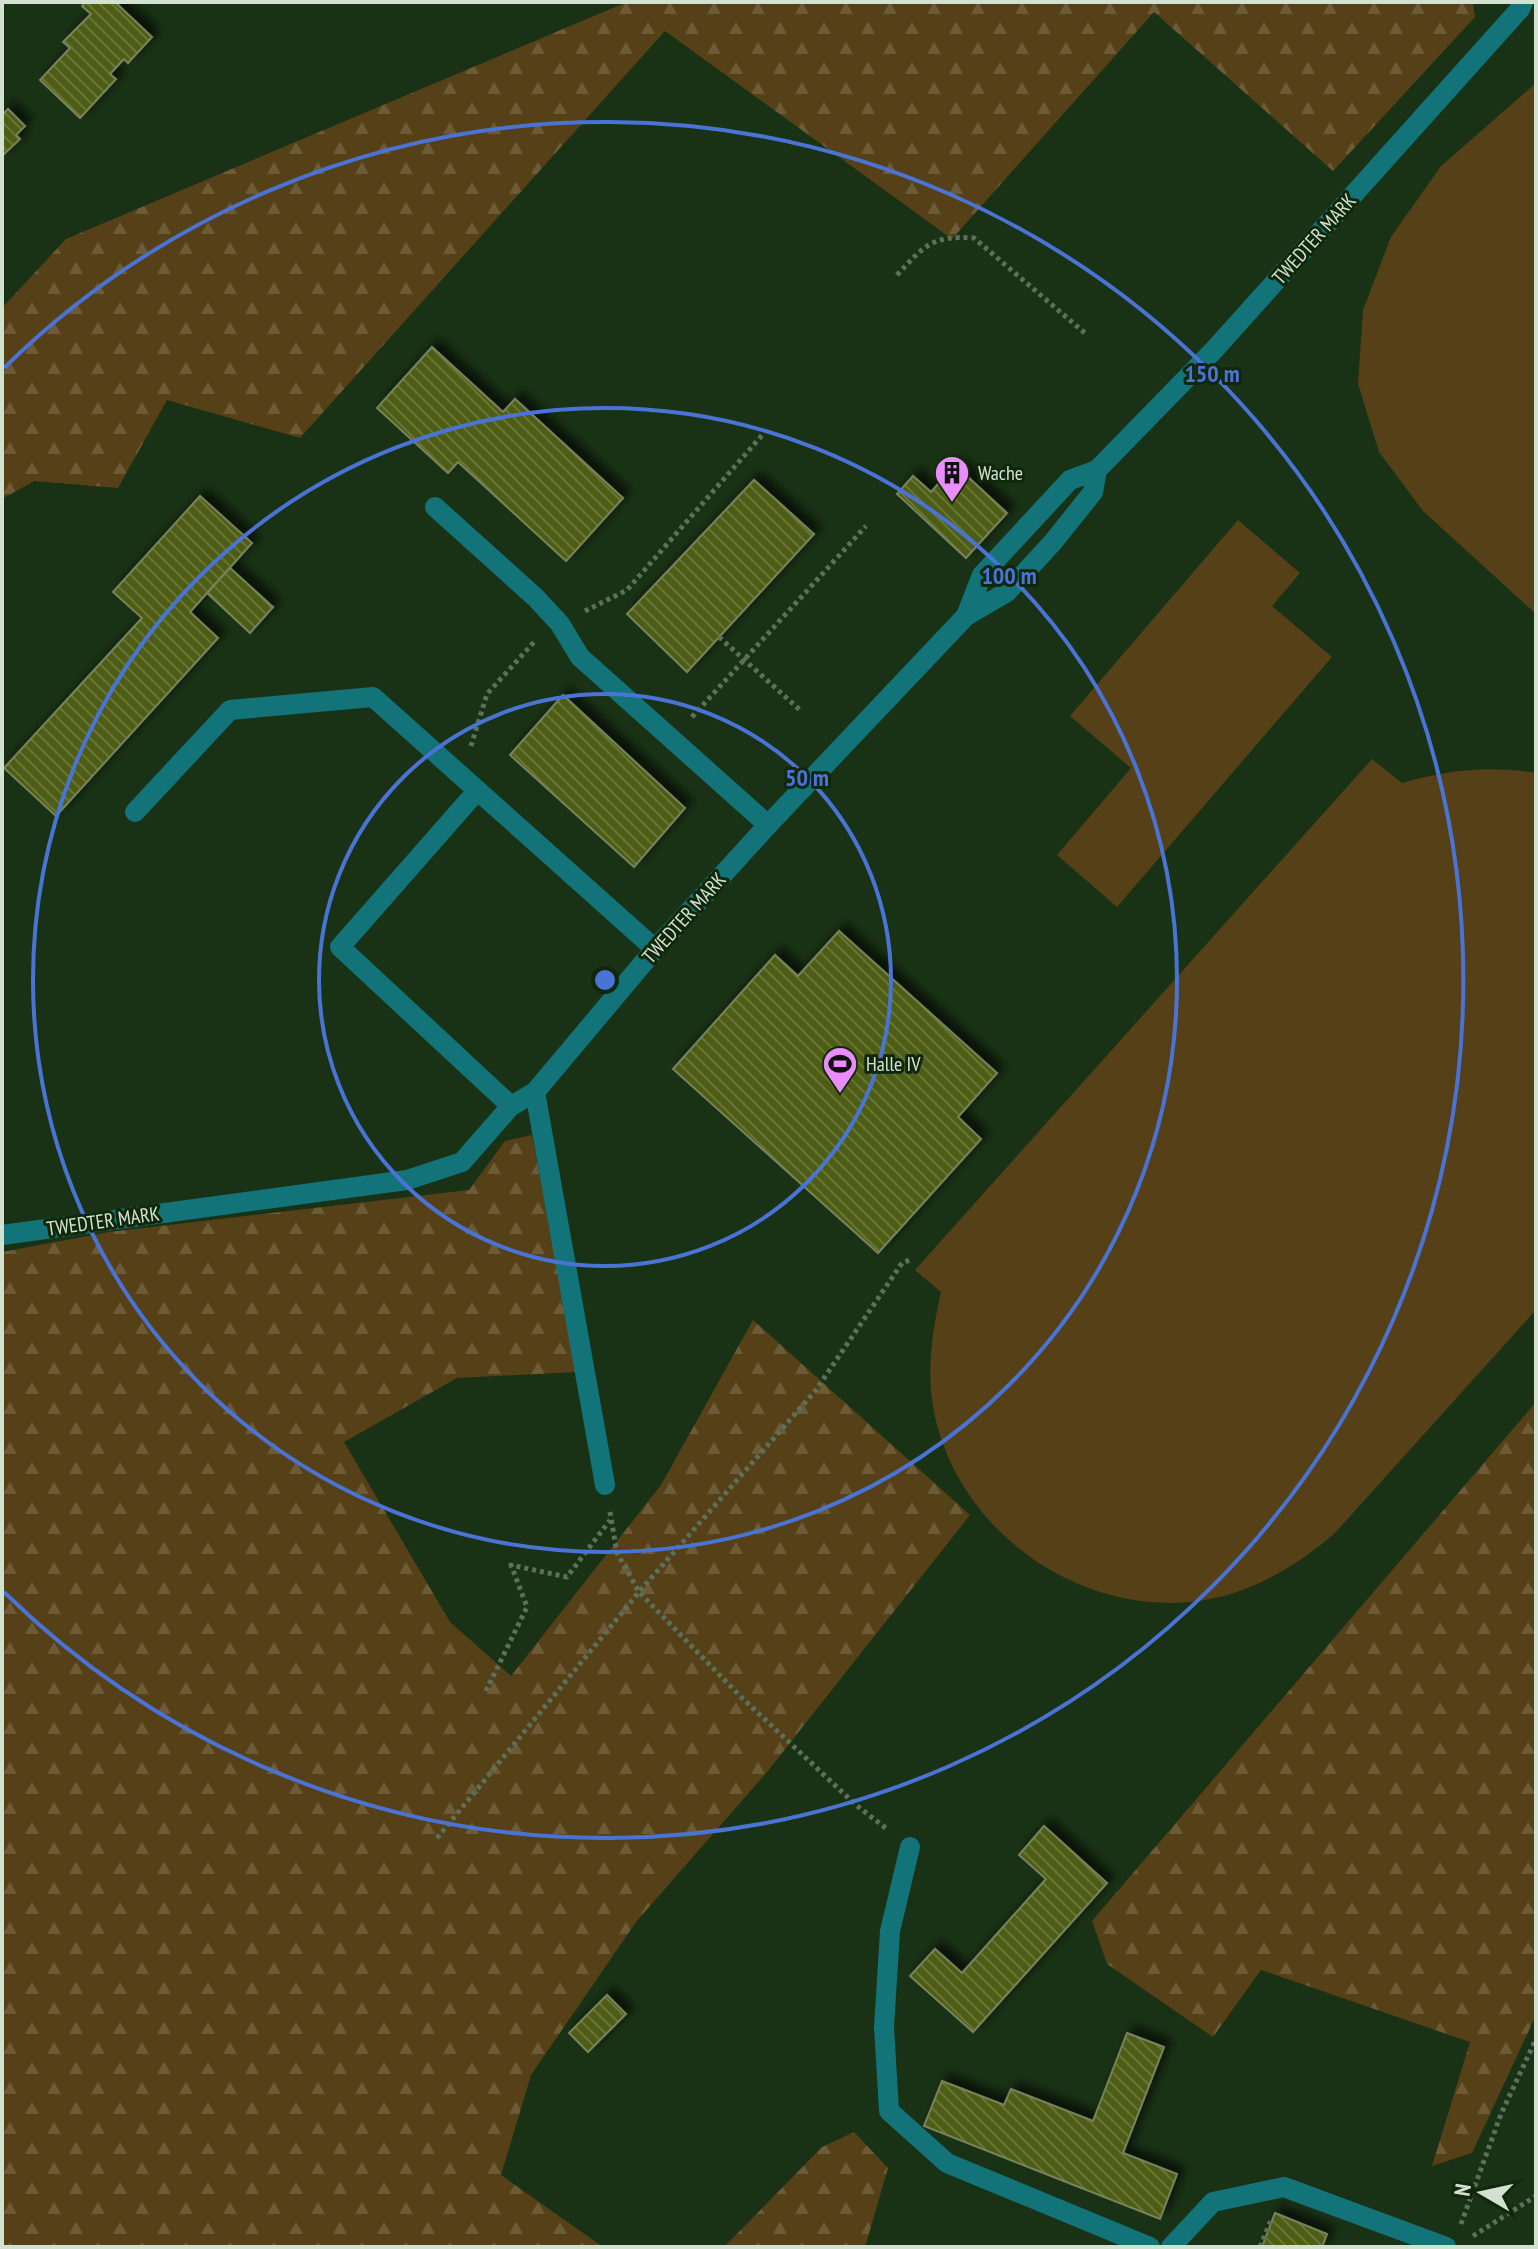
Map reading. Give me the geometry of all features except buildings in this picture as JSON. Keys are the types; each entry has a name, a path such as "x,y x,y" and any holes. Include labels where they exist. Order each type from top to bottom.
{"street":[{"name":"TWEDTER MARK","path":"966,616 982,575 1070,480 1097,470 1214,350 1523,2"},
{"name":"TWEDTER MARK","path":"2,1235 407,1180 462,1162 511,1106 535,1092 655,949 966,616 1007,592 1053,542 1093,492 1097,470"},
{"path":"435,507 536,598 560,624 580,657 768,825"},
{"path":"135,812 230,710 373,697 655,949"},
{"path":"477,791 340,947 511,1106"},
{"path":"535,1092 605,1485"},
{"path":"910,1847 890,1931 884,2027 889,2111 947,2163 1150,2247"},
{"path":"1171,2247 1213,2202 1284,2187 1452,2240"}],"path":[{"path":"897,275 923,247 951,236 974,238 1086,334"},
{"path":"458,773 465,765 487,694 539,636 627,590 764,433"},
{"path":"673,739 866,526"},
{"path":"719,637 800,710"},
{"path":"437,1838 639,1592 816,1390 902,1263 910,1260"},
{"path":"605,1485 617,1553 639,1592 751,1707 856,1805 910,1847"},
{"path":"486,1691 527,1607 511,1565 567,1577 611,1519"},
{"path":"1452,2240 1501,2114 1536,2039"},
{"path":"1468,2239 1536,2196"}],"green space":[{"path":"627,2 1473,2 1475,17 1333,171 1154,12 952,239 665,31 300,438 167,400 118,488 34,481 2,499 2,308 66,239"},
{"path":"1536,83 1536,614 1423,511 1379,452 1358,384 1363,310 1391,237 1441,166"},
{"path":"1238,520 1300,573 1272,606 1332,657 1117,907 1057,855 1131,768 1070,716"},
{"path":"1372,759 1402,783 1468,770 1502,769 1536,773 1536,1310 1334,1534 1282,1571 1224,1596 1176,1603 1129,1599 1083,1586 1041,1564 1004,1535 972,1499 949,1458 934,1412 930,1382 933,1337 941,1292 915,1270"},
{"path":"532,1135 577,1372 457,1378 344,1442 450,1622 511,1676 661,1485 753,1320 970,1515 767,1772 636,1922 531,2075 501,2175 603,2247 2,2247 2,1252 109,1232 469,1190 505,1141"},
{"path":"1536,1402 1536,2015 1472,2153 1432,2166 1470,2042 1261,1970 1213,2037 1107,1964 1092,1921"},
{"path":"854,2132 888,2168 865,2247 724,2247 822,2147"}],"place":[{"name":"Wache","path":"952,504"},
{"name":"Halle IV","path":"840,1095"}]}
